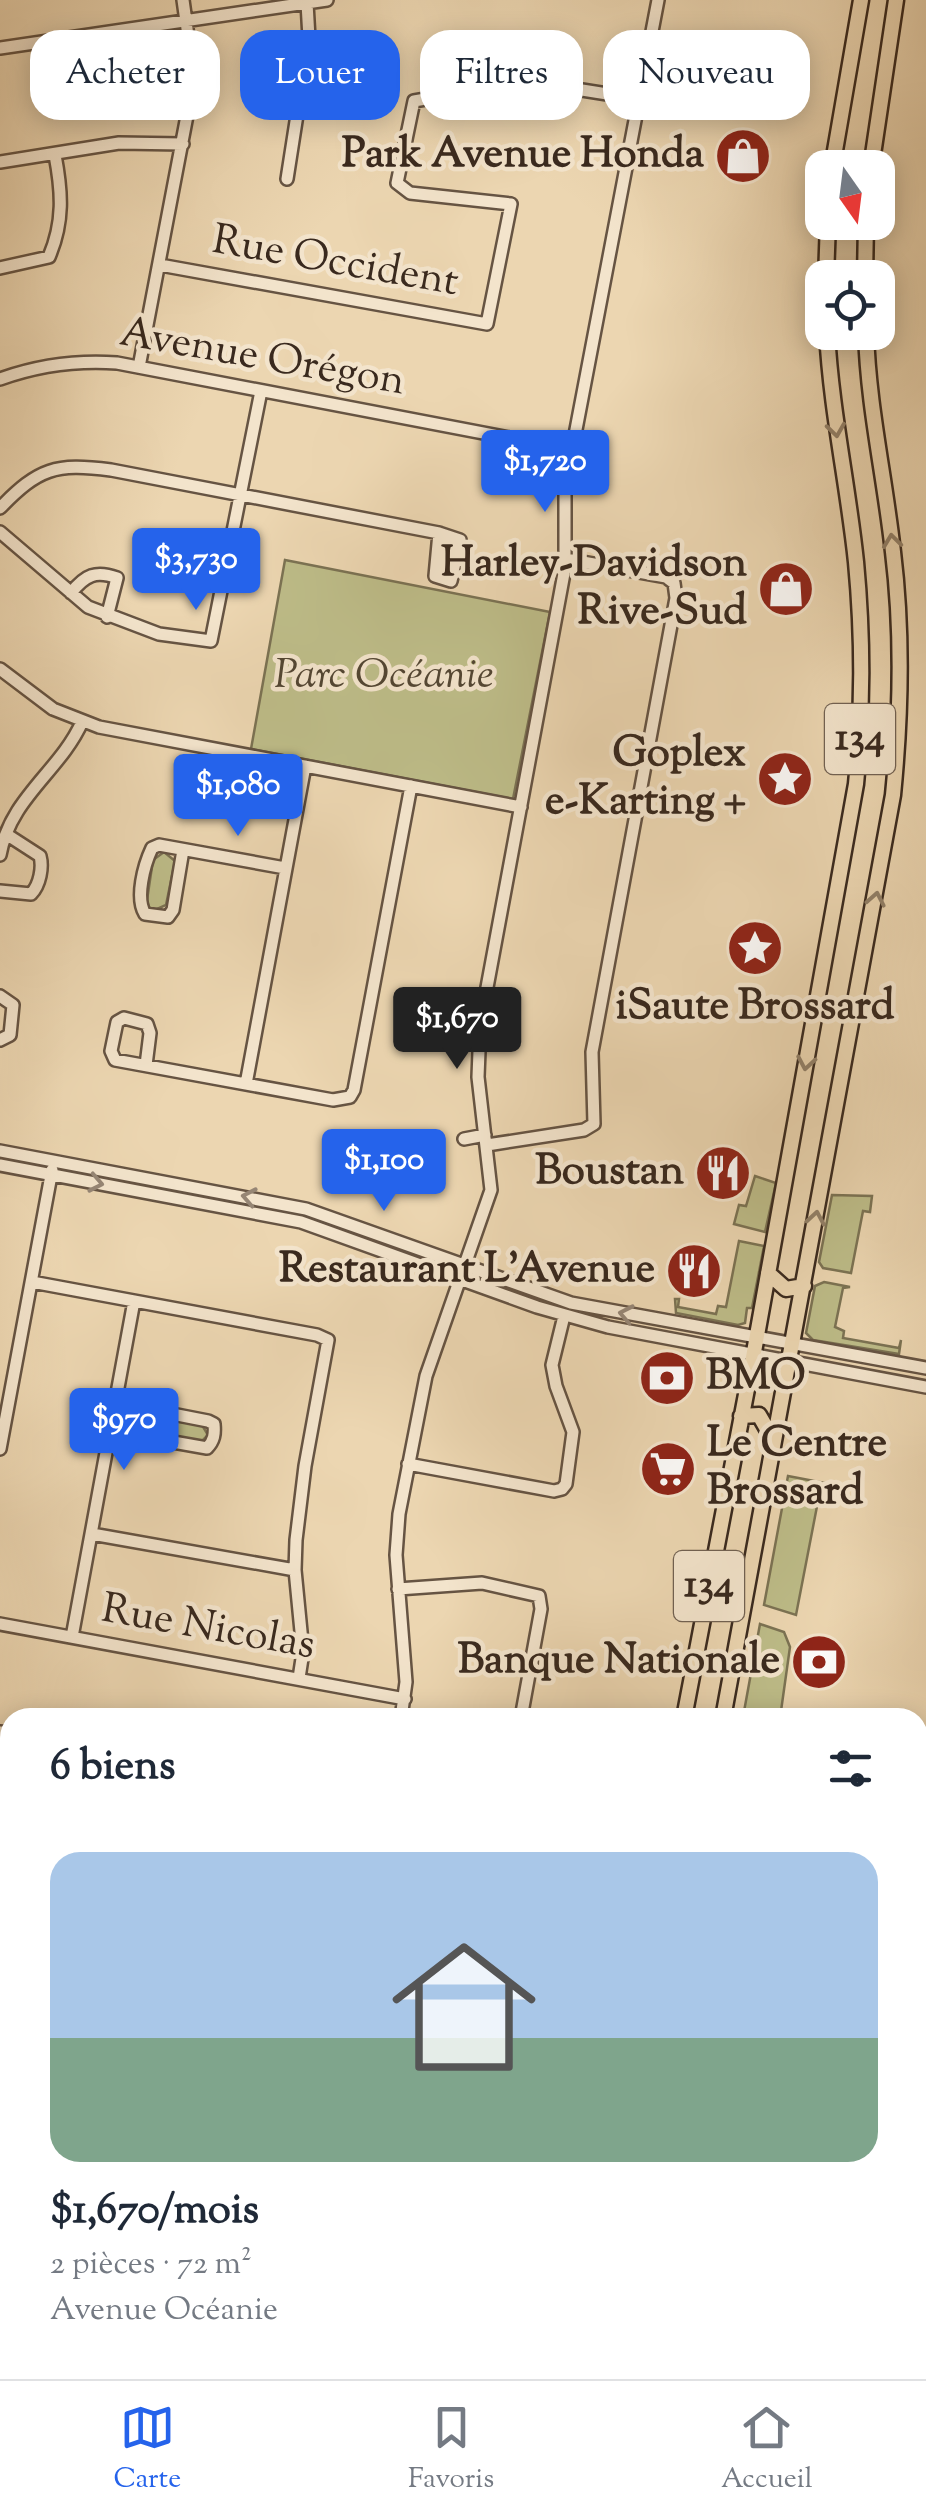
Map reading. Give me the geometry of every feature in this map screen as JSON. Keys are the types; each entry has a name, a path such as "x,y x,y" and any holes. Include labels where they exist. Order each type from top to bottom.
{"main road":[{"path":"835,150 861,0"},
{"path":"874,150 896,0"},
{"name":"134","path":"686,1708 847,841 860,740 858,583 829,350"},
{"name":"134","path":"725,1708 886,843 898,740 896,580 874,428 868,350"},
{"path":"768,1274 786,1289 804,1286"},
{"path":"742,1416 760,1415 775,1441"}],"street":[{"path":"139,367 194,78 182,0"},
{"path":"0,48 327,0"},
{"path":"652,30 658,0"},
{"path":"287,178 308,38 307,3"},
{"name":"Rue Occident","path":"160,264 487,324 511,204 410,193 397,182 414,101 507,84 603,93"},
{"path":"403,1708 406,1682 396,1536 426,1376 491,1190 478,1077 479,1036 566,559 565,495 572,450 635,120"},
{"path":"0,162 119,143 183,144"},
{"path":"0,268 49,257 61,219 62,192 55,155"},
{"name":"Avenue Orégon","path":"0,379 50,364 86,360 572,450"},
{"path":"0,532 88,607 159,634 212,641 261,390"},
{"path":"0,508 28,479 53,469 81,466 439,534"},
{"path":"464,1138 486,1140 584,1130 594,1124 592,1052 676,598 674,583 666,577 566,559"},
{"path":"72,593 82,578 96,573 117,578 108,617"},
{"path":"0,669 41,701 82,722 521,806"},
{"path":"0,855 23,799 65,750 82,722"},
{"path":"246,1084 306,766"},
{"path":"146,1065 150,1033 147,1024 124,1018 117,1022 111,1051 115,1060 342,1101 350,1097 411,786"},
{"path":"0,891 32,894 42,862 40,856 6,834"},
{"path":"183,850 173,910 168,916 145,914 140,901 152,848 159,845 285,868"},
{"path":"0,996 13,1005 14,1013 10,1035 0,1040"},
{"path":"0,1151 306,1209 571,1303 926,1368"},
{"path":"0,1449 2,1422 54,1161"},
{"path":"0,1165 301,1222 564,1316 926,1387"},
{"path":"32,1282 328,1340 299,1507 295,1570 303,1652 299,1678"},
{"path":"72,1637 134,1302"},
{"path":"408,1464 554,1491 564,1487 574,1432 552,1365 564,1316"},
{"path":"661,1338 664,1321"},
{"path":"902,1382 906,1364"},
{"path":"111,1432 207,1448 212,1443 214,1424 208,1421 116,1403"},
{"path":"92,1534 295,1570"},
{"path":"398,1589 482,1583 539,1596 541,1610 523,1708"},
{"name":"Rue Nicolas","path":"0,1624 405,1699"}],"green space":[{"name":"Parc Océanie","path":"285,560 550,612 513,799 251,749"},
{"path":"164,852 175,861 166,905 155,910 147,900 153,860"},
{"path":"755,1176 776,1183 765,1232 734,1224 739,1205 746,1206"},
{"path":"832,1195 872,1196 870,1212 863,1211 851,1273 823,1268 819,1262"},
{"path":"739,1241 764,1246 752,1308 747,1308 745,1323 676,1313 675,1299 679,1299 678,1307 716,1314 718,1306 726,1307"},
{"path":"824,1282 850,1287 843,1288 835,1327 844,1331 843,1338 899,1348 901,1340 899,1354 813,1340 806,1333 815,1286"},
{"path":"129,1411 202,1425 208,1435 201,1442 125,1428 121,1414"},
{"path":"788,1476 830,1484 829,1495 819,1496 796,1615 764,1605"},
{"path":"760,1624 784,1632 790,1647 781,1708 745,1708"}],"place":[{"name":"Park Avenue Honda","path":"743,156"},
{"name":"Harley-Davidson Rive-Sud","path":"786,589"},
{"name":"Goplex e-Karting +","path":"785,779"},
{"name":"iSaute Brossard","path":"755,948"},
{"name":"Boustan","path":"723,1173"},
{"name":"Restaurant L'Avenue","path":"694,1271"},
{"name":"BMO","path":"667,1378"},
{"name":"Le Centre Brossard","path":"668,1469"},
{"name":"Banque Nationale","path":"819,1662"}]}
